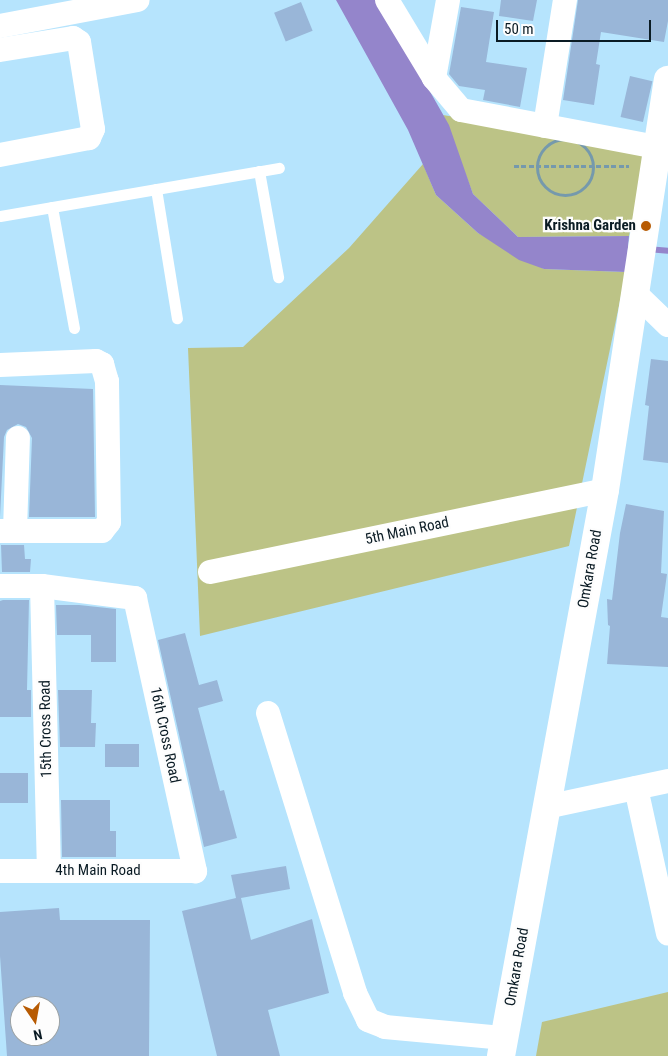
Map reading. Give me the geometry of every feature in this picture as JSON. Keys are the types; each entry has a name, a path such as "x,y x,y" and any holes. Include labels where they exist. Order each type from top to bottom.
{"street":[{"path":"0,26 138,0"},
{"path":"387,0 434,78 461,110 545,126 660,160"},
{"path":"434,78 448,0"},
{"path":"545,126 565,0"},
{"path":"0,50 73,38 79,42 93,129 89,138 0,156"},
{"name":"Omkara Road","path":"502,1047 604,490 648,213 660,160 668,80"},
{"path":"636,285 668,326"},
{"path":"0,365 96,361 102,364 107,381 107,527 102,531 8,531 18,438"},
{"name":"5th Main Road","path":"210,572 604,490"},
{"path":"0,586 42,586"},
{"name":"16th Cross Road","path":"42,586 135,598 196,871"},
{"name":"15th Cross Road","path":"42,586 49,871"},
{"path":"268,713 355,994 368,1020 385,1027 502,1047"},
{"path":"546,807 668,782"},
{"path":"636,788 668,934"},
{"name":"4th Main Road","path":"0,871 196,871"}],"lane":[{"path":"0,216 279,168"},
{"path":"259,171 278,277"},
{"path":"156,189 178,318"},
{"path":"52,207 74,328"}],"path":[{"path":"560,139 570,139 587,148 594,166 588,183 582,190 565,196 548,190 537,175 536,166 544,148 560,139"},
{"path":"514,166 594,166 660,160"}],"green space":[{"path":"443,115 648,149 629,236 518,237 473,194"},
{"path":"423,164 436,195 478,233 544,269 626,272 569,546 200,636 188,348 243,347 349,248"},
{"path":"668,992 668,1056 536,1056 542,1022"}],"shaded area":[{"path":"336,0 378,0 449,125 473,194 518,237 629,236 626,272 544,269 519,260 478,233 436,195 408,130"}],"building":[{"path":"501,0 537,0 533,21 499,16"},
{"path":"578,0 668,0 668,21 664,42 601,32 596,64 600,65 594,105 563,100"},
{"path":"301,2 313,31 286,42 274,13"},
{"path":"461,7 494,12 486,62 527,68 520,107 483,100 485,90 459,86 449,74"},
{"path":"630,76 652,81 643,122 621,117"},
{"path":"651,359 668,361 668,463 643,460 649,406 645,405"},
{"path":"0,385 93,389 95,517 29,517 32,438 26,427 18,424 7,430 4,437 0,517"},
{"path":"626,504 664,511 661,573 667,574 661,617 668,618 668,667 607,664 610,626 608,625 607,599 612,600 620,533"},
{"path":"1,545 24,545 25,559 31,559 30,572 2,572"},
{"path":"29,600 27,690 31,690 31,717 0,717 0,601"},
{"path":"56,605 79,605 116,609 116,662 91,662 91,635 57,635"},
{"path":"185,633 199,685 217,680 223,701 198,708 220,791 224,790 237,838 204,847 158,640"},
{"path":"58,690 92,690 91,723 96,723 95,747 60,747"},
{"path":"105,744 139,744 139,767 105,767"},
{"path":"0,773 28,773 28,803 0,803"},
{"path":"61,800 110,800 110,831 116,831 116,857 62,857"},
{"path":"286,866 290,889 241,898 251,940 312,919 329,993 268,1010 280,1056 217,1056 182,911 236,898 231,875"},
{"path":"59,908 60,920 150,920 149,1056 7,1056 0,956 0,912"}],"waterway":[{"path":"647,249 668,251"}],"place":[{"name":"Krishna Garden","path":"646,226"}]}
